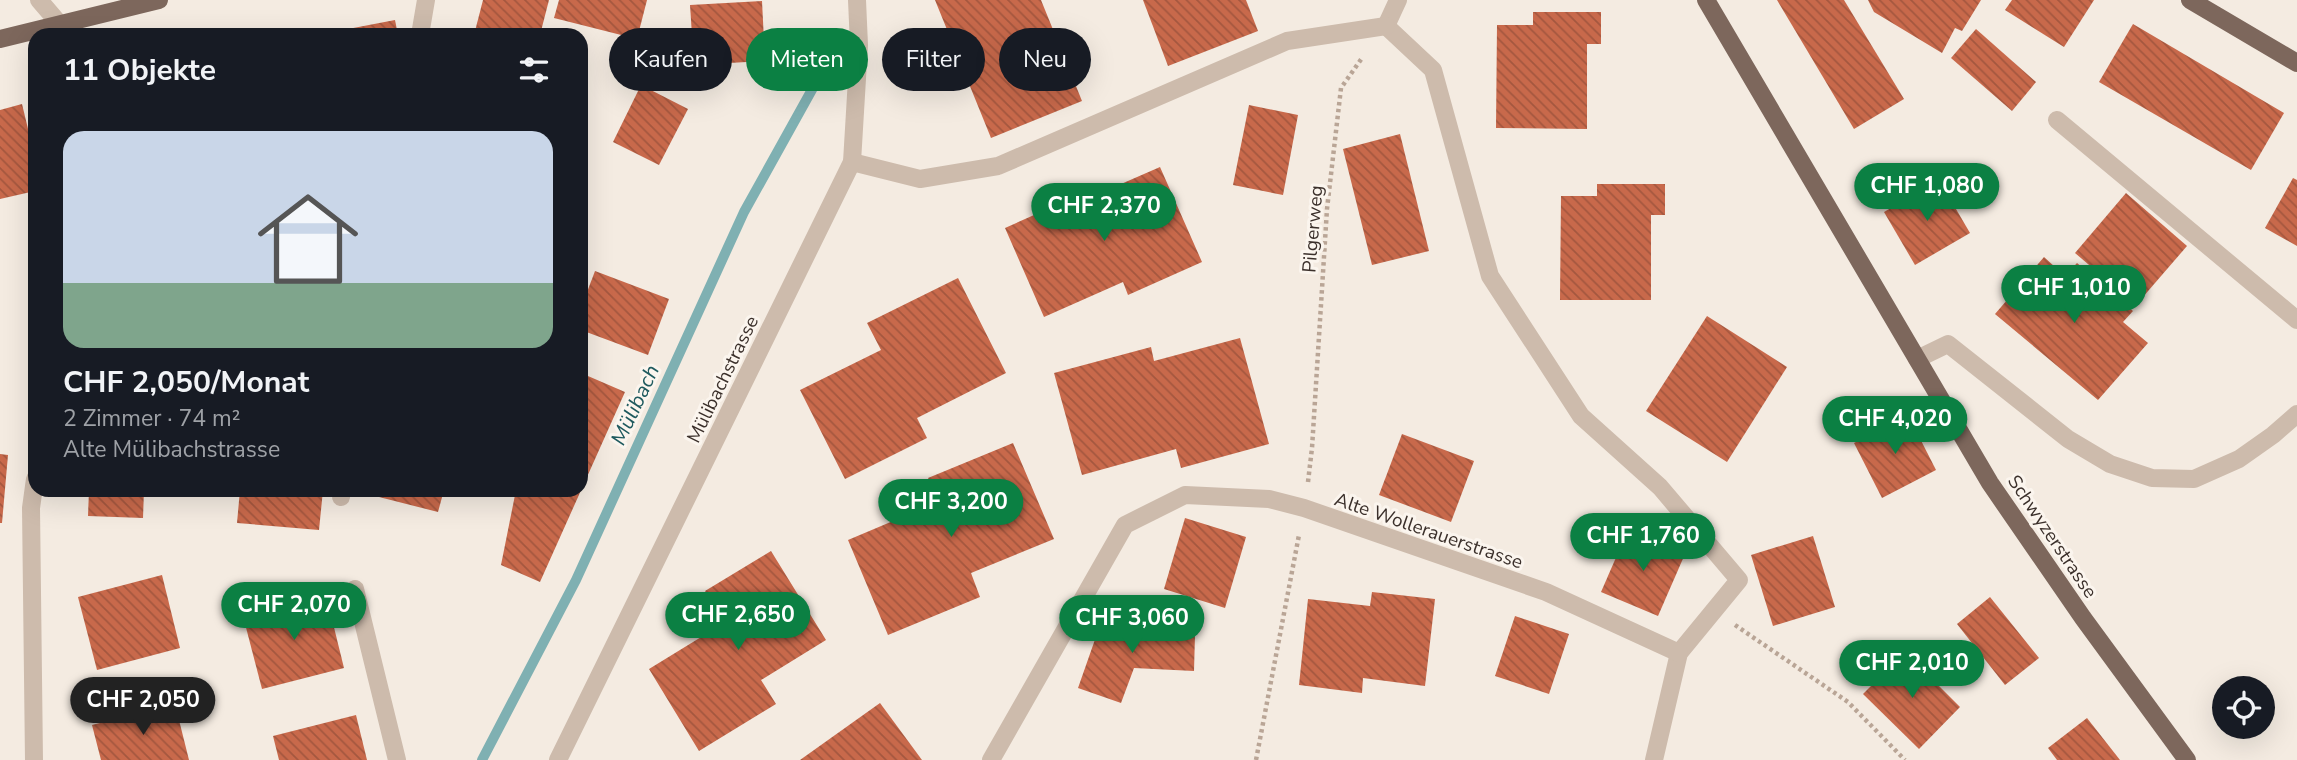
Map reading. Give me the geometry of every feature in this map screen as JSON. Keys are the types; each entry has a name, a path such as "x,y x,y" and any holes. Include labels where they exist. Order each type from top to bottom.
{"main road":[{"path":"71,28 159,0"},
{"name":"Schwyzerstrasse","path":"1706,0 1990,483 2083,618 2187,760"},
{"path":"2190,0 2297,63"},
{"path":"0,39 28,35"}],"street":[{"path":"39,0 63,28"},
{"path":"421,28 426,0"},
{"name":"Mülibachstrasse","path":"558,760 852,162 859,46 857,0"},
{"path":"1386,26 1398,0"},
{"path":"852,162 920,179 998,166 1287,41 1386,26"},
{"path":"1386,26 1433,70 1490,276 1581,416 1660,487 1739,580 1679,653 1654,760"},
{"path":"2057,120 2297,320"},
{"path":"1917,359 1948,344 2068,439 2110,464 2152,478 2194,480 2239,459 2297,414"},
{"name":"Alte Wollerauerstrasse","path":"991,760 1125,525 1185,495 1269,499 1304,508 1546,593 1679,653"},
{"path":"33,497 34,760"},
{"path":"355,589 397,760"}],"path":[{"name":"Pilgerweg","path":"1312,448 1327,209 1341,88 1386,26"},
{"path":"1256,760 1304,508"},
{"path":"1714,610 1848,702 1905,760"}],"building":[{"path":"483,0 549,0 542,28 476,28"},
{"path":"559,0 647,0 640,28 609,28 609,32 554,18"},
{"path":"935,0 1041,0 1052,28 999,28 999,91 1078,91 1082,101 991,138 972,91 985,91 985,28 946,28"},
{"path":"1143,0 1246,0 1258,31 1168,66"},
{"path":"1777,0 1844,0 1904,99 1854,129"},
{"path":"1868,0 1981,0 1962,31 1955,28 1942,53 1874,12"},
{"path":"2012,0 2094,0 2064,47 2005,10"},
{"path":"762,1 763,28 746,28 746,62 732,63 732,28 692,28 690,5"},
{"path":"1533,12 1601,12 1601,44 1587,44 1587,129 1496,128 1497,25 1533,25"},
{"path":"395,20 397,28 353,28"},
{"path":"2133,24 2284,113 2251,170 2099,82"},
{"path":"1976,29 2036,82 2012,111 1951,58"},
{"path":"638,91 653,91 688,109 659,165 613,142"},
{"path":"22,104 28,129 28,193 0,199 0,110"},
{"path":"1249,105 1298,115 1283,195 1233,185"},
{"path":"1400,134 1429,251 1372,265 1343,149"},
{"path":"1160,167 1202,262 1128,295 1123,282 1044,317 1005,228 1086,192 1089,198"},
{"path":"2293,178 2297,180 2297,246 2265,228"},
{"path":"1939,180 1970,233 1915,265 1884,212"},
{"path":"1597,184 1665,184 1665,215 1651,215 1651,300 1560,300 1561,196 1597,196"},
{"path":"2126,193 2187,246 2136,305 2075,253"},
{"path":"2044,257 2065,276 2077,263 2133,311 2123,322 2148,343 2098,400 1995,314"},
{"path":"595,271 669,299 648,355 588,333 588,290"},
{"path":"958,278 1006,373 917,418 927,438 845,479 800,390 881,350 867,323"},
{"path":"1707,316 1787,367 1727,462 1646,411"},
{"path":"1240,338 1269,444 1181,468 1176,449 1082,475 1054,373 1151,347 1154,361"},
{"path":"588,376 625,392 588,475"},
{"path":"1908,415 1936,470 1882,498 1854,443"},
{"path":"1402,434 1474,461 1451,522 1379,495"},
{"path":"1013,443 1054,539 971,573 980,597 888,635 848,540 938,502 928,478"},
{"path":"0,454 8,455 2,523 0,523"},
{"path":"89,497 144,497 143,518 88,516"},
{"path":"239,497 322,497 319,530 237,523"},
{"path":"379,497 442,497 438,512"},
{"path":"515,497 578,497 540,582 501,565"},
{"path":"1185,518 1246,537 1225,608 1164,589"},
{"path":"1628,530 1685,554 1658,616 1601,592"},
{"path":"1813,536 1835,607 1773,626 1751,555"},
{"path":"771,551 826,640 761,680 776,704 699,751 649,669 724,623 705,591"},
{"path":"162,575 180,648 97,670 78,597"},
{"path":"1372,592 1435,599 1425,686 1363,678 1362,693 1299,685 1308,599 1370,606"},
{"path":"326,595 344,668 262,689 243,616"},
{"path":"1990,597 2039,658 2005,685 1957,624"},
{"path":"1105,611 1149,626 1146,633 1195,635 1194,671 1134,668 1121,703 1078,688"},
{"path":"1515,616 1569,634 1549,694 1495,676"},
{"path":"1905,652 1960,707 1919,749 1863,694"},
{"path":"880,703 922,760 800,760"},
{"path":"175,704 189,760 101,760 92,725"},
{"path":"356,715 367,760 279,760 273,736"},
{"path":"2087,718 2120,760 2057,760 2048,748"}],"waterway":[{"name":"Mülibach","path":"482,760 576,580 744,212 811,91"}]}
